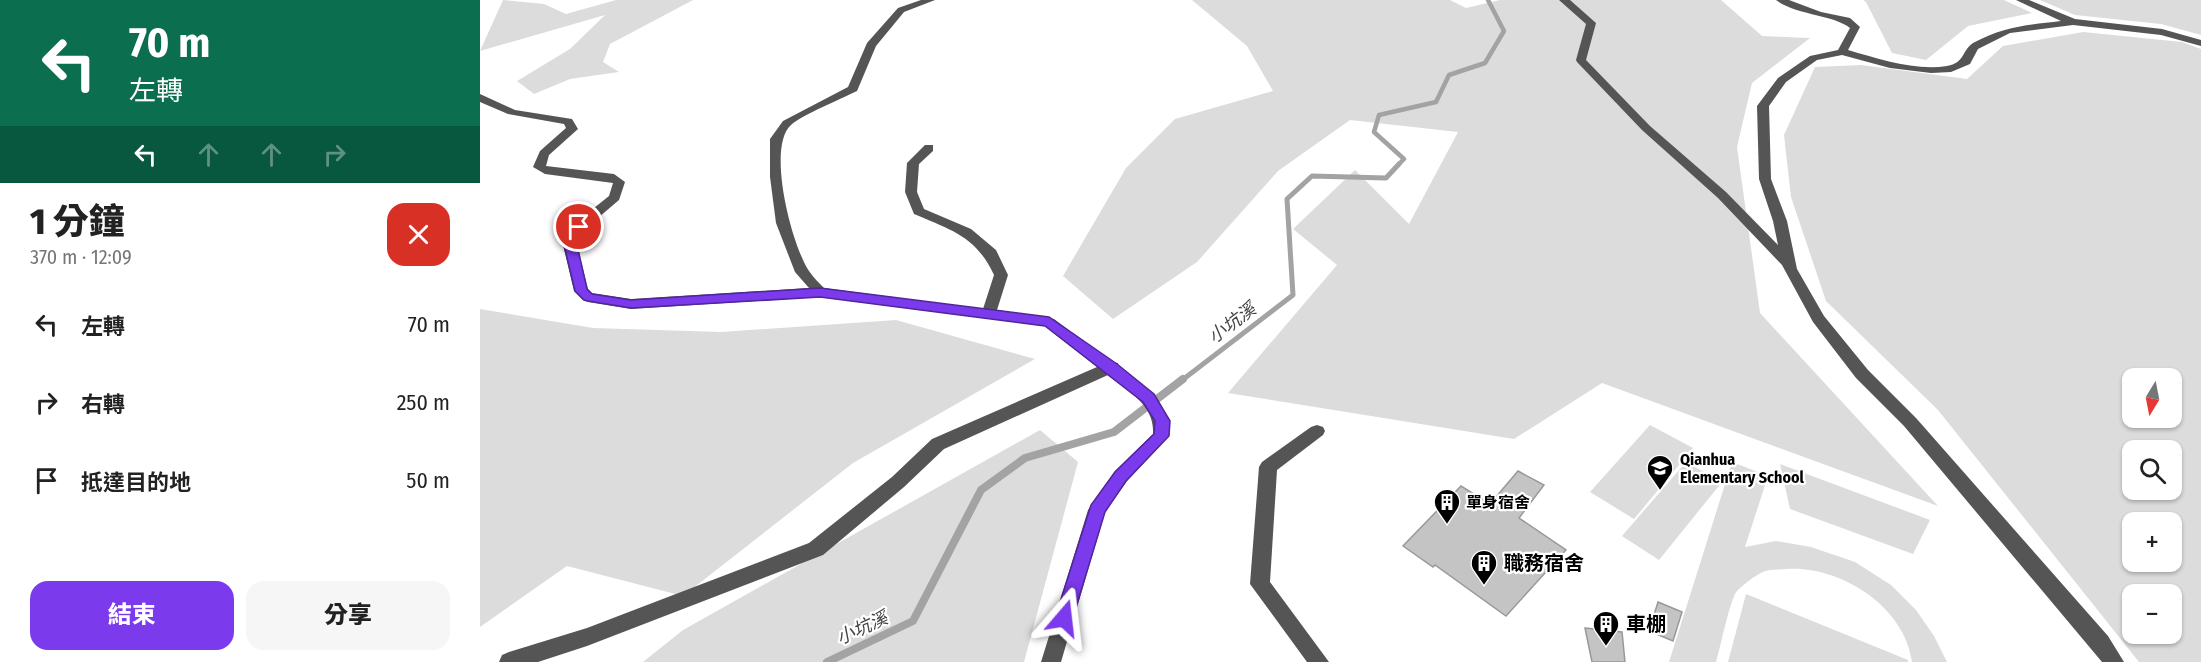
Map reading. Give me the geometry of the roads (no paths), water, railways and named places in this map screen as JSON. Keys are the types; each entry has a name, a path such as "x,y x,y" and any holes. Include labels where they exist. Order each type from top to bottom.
{"street":[{"path":"820,292 802,272 783,223 776,177 776,139 787,123 853,89 871,45 902,10 930,0"},
{"path":"1564,0 1590,23 1581,60 1646,128 1722,195 1789,264 1818,318 1862,374 1910,422 2102,643 2114,662"},
{"path":"1780,0 1818,15 1847,20 1855,27 1842,52"},
{"path":"2021,0 2073,22"},
{"path":"1789,264 1780,221 1765,179 1763,106 1782,80 1814,58 1842,52 1890,65 1931,70 1951,69 1965,62 1974,47 2008,30 2073,22 2162,32 2201,43"},
{"path":"480,97 495,108 515,114 568,121 572,129 544,154 538,167 545,170 614,178 619,182 615,198 579,227 570,245 581,291 588,297 631,304 820,292 1049,322 1112,367 1153,405 1162,421 1161,436 1121,476 1097,510 1051,662"},
{"path":"929,148 913,163 911,192 919,211 966,232 991,253 1001,275 989,313"},
{"path":"509,662 587,637 816,549 898,482 938,444 1112,367"},
{"path":"1317,431 1268,466 1260,584 1319,662"}],"waterway":[{"name":"小坑溪","path":"1399,164 1404,159 1374,132 1379,115 1436,102 1449,75 1485,63 1504,31 1488,0"},
{"name":"小坑溪","path":"1181,381 1293,295 1287,199 1312,176 1386,178 1399,164"},
{"name":"小坑溪","path":"827,662 913,621 981,490 1025,458 1114,432 1183,379"}],"place":[{"name":"Qianhua Elementary School","path":"1660,491"},
{"name":"單身宿舍","path":"1447,525"},
{"name":"職務宿舍","path":"1484,586"},
{"name":"車棚","path":"1606,647"}]}
